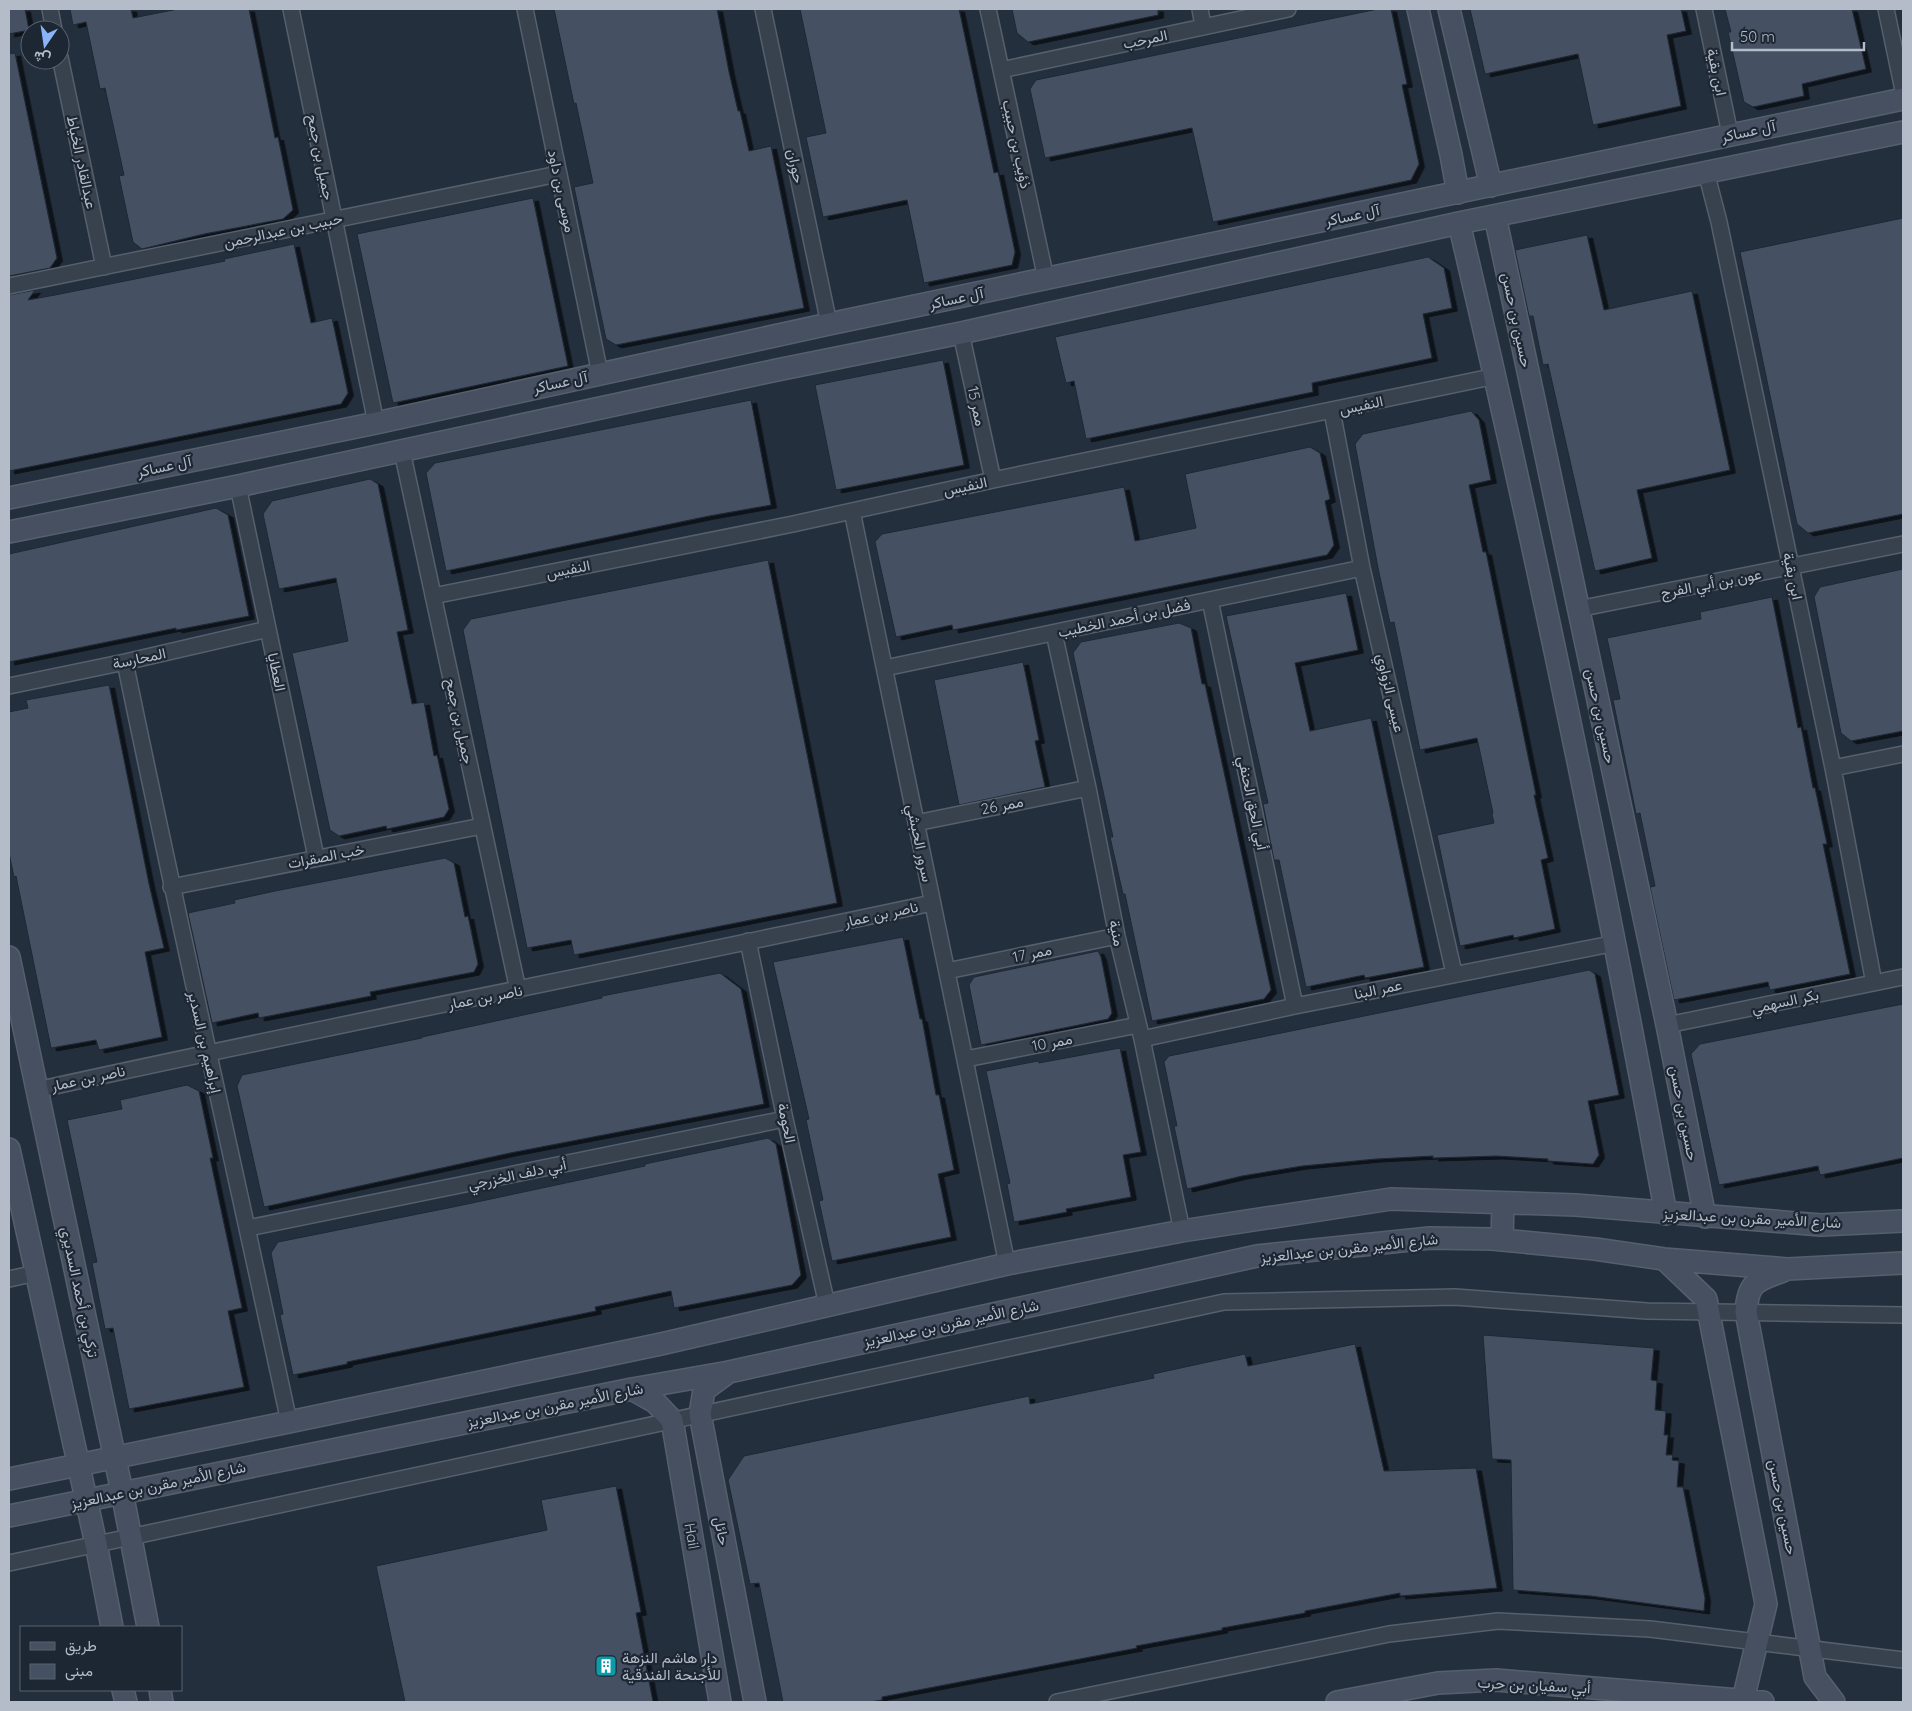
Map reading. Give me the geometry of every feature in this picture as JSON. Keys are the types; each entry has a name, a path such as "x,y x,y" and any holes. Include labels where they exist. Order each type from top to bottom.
{"street":[{"name":"جميل بن جمح","path":"291,9 376,423"},
{"name":"موسى بن داود","path":"525,9 600,374"},
{"name":"حوران","path":"763,9 829,324"},
{"name":"ذؤيب بن حبيب","path":"988,9 1046,279"},
{"path":"1200,9 1203,26"},
{"name":"المرحب","path":"1001,70 1288,9"},
{"path":"1418,9 1458,193"},
{"path":"1449,9 1492,186"},
{"name":"ابن بقية","path":"1704,9 1730,134"},
{"path":"1886,9 1903,90"},
{"path":"1427,54 1457,47"},
{"name":"عبدالقادر الخياط","path":"63,70 104,267"},
{"name":"آل عساكر","path":"9,498 376,423 829,324 1903,99"},
{"path":"1446,134 1458,150 1472,148 1477,126"},
{"name":"آل عساكر","path":"9,532 238,486 777,370 961,333 1459,223 1903,132"},
{"name":"ابن بقية","path":"1706,172 1719,222 1833,768 1874,983"},
{"name":"حبيب بن عبدالرحمن","path":"9,286 558,174"},
{"name":"حسين بن حسن","path":"1495,216 1667,1025 1705,1216"},
{"path":"1459,223 1496,376 1616,943 1666,1214"},
{"name":"ممر 15","path":"961,333 993,480"},
{"path":"771,338 777,370"},
{"name":"النفيس","path":"433,596 852,511 1496,376"},
{"name":"عيسى الزواوي","path":"1332,411 1362,568 1454,973"},
{"name":"جميل بن جمح","path":"402,451 518,990"},
{"name":"العطايا","path":"238,486 316,857"},
{"name":"سرور الحبشي","path":"852,511 1008,1264"},
{"name":"عون بن أبي الفرج","path":"1578,610 1903,544"},
{"name":"فضل بن أحمد الخطيب","path":"885,668 1362,568"},
{"name":"أبي الحق الحنفي","path":"1210,600 1295,1006"},
{"name":"المحارسة","path":"9,686 268,629"},
{"name":"منية","path":"1054,633 1088,788 1117,936 1140,1032 1182,1231"},
{"name":"إبراهيم بن السدير","path":"124,662 171,887 248,1228 289,1422"},
{"path":"1833,768 1903,754"},
{"name":"ممر 26","path":"916,823 1088,788"},
{"name":"خب الصقرات","path":"171,887 316,857 482,826"},
{"name":"ناصر بن عمار","path":"37,1090 207,1052 932,904"},
{"name":"ممر 17","path":"947,971 1117,936"},
{"name":"الحومة","path":"748,941 785,1119 827,1305"},
{"name":"عمر البنا","path":"1140,1032 1295,1006 1454,973 1616,943"},
{"name":"تركي بن أحمد السديري","path":"9,957 115,1458 148,1626"},
{"name":"بكر السهمي","path":"1667,1025 1903,977"},
{"name":"ممر 10","path":"966,1059 1140,1032"},
{"name":"أبي دلف الخزرجي","path":"248,1228 785,1119"},
{"path":"9,1149 96,1544 112,1626"},
{"name":"شارع الأمير مقرن بن عبدالعزيز","path":"9,1479 661,1344 1008,1264 1182,1231 1390,1199 1576,1205 1821,1226 1903,1221"},
{"path":"1502,1240 1503,1203"},
{"name":"شارع الأمير مقرن بن عبدالعزيز","path":"9,1516 632,1389 729,1372 1257,1256 1430,1238 1502,1240 1594,1249 1664,1259 1788,1269 1903,1263"},
{"path":"1664,1259 1706,1299 1709,1312 1766,1604 1757,1642 1753,1701"},
{"name":"حسين بن حسن","path":"1788,1269 1756,1282 1747,1296 1746,1312 1815,1678 1834,1702"},
{"path":"9,1279 36,1273"},
{"path":"9,1563 1224,1302 1455,1297 1646,1312 1903,1315"},
{"name":"حائل","path":"729,1372 704,1390 700,1414 755,1702"},
{"path":"632,1389 655,1402 672,1420"},
{"name":"Hail","path":"672,1420 720,1702"},
{"path":"683,1487 713,1483"},
{"path":"1057,1702 1389,1634 1498,1621 1650,1629 1903,1660"},
{"name":"أبي سفيان بن حرب","path":"1336,1702 1438,1683 1496,1680 1753,1701"}],"building":[{"path":"9,9 25,9 27,20 20,20 20,32 9,34"},
{"path":"70,9 131,9 133,18 178,9 249,9 275,138 278,137 293,210 283,219 204,234 142,249 133,242 119,176 124,175 105,88 100,89 86,22 73,25"},
{"path":"554,9 717,9 729,72 749,151 771,146 804,308 616,345 606,339 574,187 593,183"},
{"path":"800,9 959,9 994,173 998,172 1015,252 1012,265 924,283 907,200 823,217 806,137 826,133"},
{"path":"1012,9 1158,9 1158,15 1028,42 1017,33"},
{"path":"1378,9 1391,9 1407,84 1402,85 1419,164 1411,180 1213,222 1192,128 1045,158 1030,89 1036,80"},
{"path":"1470,9 1681,9 1686,31 1667,35 1681,106 1593,125 1578,54 1485,74"},
{"path":"1725,9 1852,9 1866,69 1802,84 1804,96 1753,107 1744,102 1728,32 1731,32"},
{"path":"15,53 57,258 50,268 9,276 9,54"},
{"path":"533,198 568,366 393,403 357,234"},
{"path":"1903,218 1903,514 1808,533 1797,524 1740,252"},
{"path":"1587,235 1604,310 1692,291 1730,470 1637,490 1652,558 1595,571 1548,364 1543,365 1533,316 1529,316 1515,250"},
{"path":"294,244 311,323 332,318 348,393 341,404 9,471 9,295 35,290 28,300 225,261 224,259"},
{"path":"1428,257 1444,268 1452,308 1423,314 1432,358 1312,383 1313,392 1086,439 1074,381 1066,383 1055,337"},
{"path":"943,360 964,465 836,490 815,385"},
{"path":"751,400 771,505 709,516 446,571 426,473 435,463"},
{"path":"1471,411 1479,420 1491,480 1469,485 1483,552 1486,552 1536,795 1534,795 1548,858 1541,860 1555,929 1514,938 1513,935 1460,946 1437,835 1494,823 1493,813 1477,738 1420,750 1394,622 1390,623 1378,568 1355,444 1363,434"},
{"path":"1310,447 1320,453 1330,499 1325,501 1334,545 1327,555 953,630 952,625 896,637 875,542 882,534 1124,487 1135,541 1196,528 1185,474"},
{"path":"370,479 378,484 408,630 397,632 412,704 424,702 434,756 437,755 449,809 444,817 387,829 386,826 339,836 330,830 292,653 348,641 336,578 279,589 263,514 272,501"},
{"path":"216,508 228,515 249,616 176,630 176,628 9,662 9,554"},
{"path":"768,560 837,903 574,955 571,940 527,948 463,630 471,619"},
{"path":"1903,569 1903,731 1851,741 1841,733 1814,597 1820,587"},
{"path":"1346,593 1358,650 1295,663 1310,731 1371,718 1424,967 1365,978 1364,975 1306,987 1279,860 1274,860 1263,804 1268,803 1226,616"},
{"path":"1772,597 1798,728 1801,727 1813,788 1815,788 1827,844 1823,844 1850,974 1770,990 1768,982 1674,1000 1650,887 1655,886 1640,813 1636,814 1613,700 1620,699 1607,638 1701,619 1700,612"},
{"path":"1179,623 1191,628 1202,684 1205,684 1271,990 1264,999 1152,1021 1125,894 1123,894 1110,837 1113,837 1073,653 1081,642"},
{"path":"1023,662 1039,740 1035,741 1045,787 959,805 934,680"},
{"path":"109,685 149,884 164,948 145,952 162,1037 99,1050 96,1040 51,1048 16,876 14,877 9,853 9,712 28,708 26,700"},
{"path":"445,858 454,863 465,917 468,916 478,964 474,972 370,992 371,996 259,1018 258,1013 212,1023 188,913 235,903 234,900 275,891"},
{"path":"903,937 920,1019 922,1019 936,1095 939,1095 954,1170 938,1174 951,1237 832,1261 819,1201 823,1200 806,1120 809,1119 773,962"},
{"path":"1098,951 1101,957 1112,1013 1108,1019 981,1045 969,985 974,977"},
{"path":"1589,970 1595,974 1619,1095 1588,1101 1599,1155 1593,1164 1497,1156 1433,1158 1433,1156 1376,1159 1302,1166 1242,1176 1187,1189 1174,1126 1177,1126 1164,1062 1169,1056"},
{"path":"720,973 741,989 764,1104 510,1153 264,1207 237,1086 242,1075 422,1038 602,998 602,996"},
{"path":"1903,1004 1903,1158 1820,1175 1818,1166 1719,1185 1691,1054 1700,1044"},
{"path":"1120,1048 1141,1152 1123,1155 1131,1197 1066,1209 1067,1212 1014,1222 1007,1184 1010,1183 986,1071"},
{"path":"187,1085 199,1091 213,1158 210,1158 242,1308 228,1311 244,1387 129,1409 113,1328 105,1329 92,1263 97,1262 67,1120 122,1109 120,1100"},
{"path":"768,1138 776,1144 801,1275 792,1285 674,1308 671,1291 595,1307 596,1311 347,1362 347,1364 293,1375 280,1315 283,1314 271,1253 278,1242 458,1206"},
{"path":"1483,1335 1654,1348 1651,1380 1657,1381 1655,1410 1666,1411 1664,1435 1668,1435 1666,1455 1673,1455 1672,1460 1679,1461 1677,1487 1683,1487 1705,1598 1704,1611 1591,1596 1513,1590 1511,1460 1492,1459"},
{"path":"1355,1344 1384,1471 1476,1468 1497,1588 1400,1596 1400,1593 1136,1646 1137,1648 882,1697 882,1700 870,1702 783,1702 759,1583 750,1584 728,1480 744,1456 1029,1396 1030,1404 1154,1378 1153,1374 1245,1354 1248,1366"},
{"path":"616,1486 641,1612 636,1613 653,1702 405,1702 376,1566 547,1530 541,1500"}],"place":[{"name":"دار هاشم النزهة للأجنحة الفندقية","path":"606,1666"}]}
